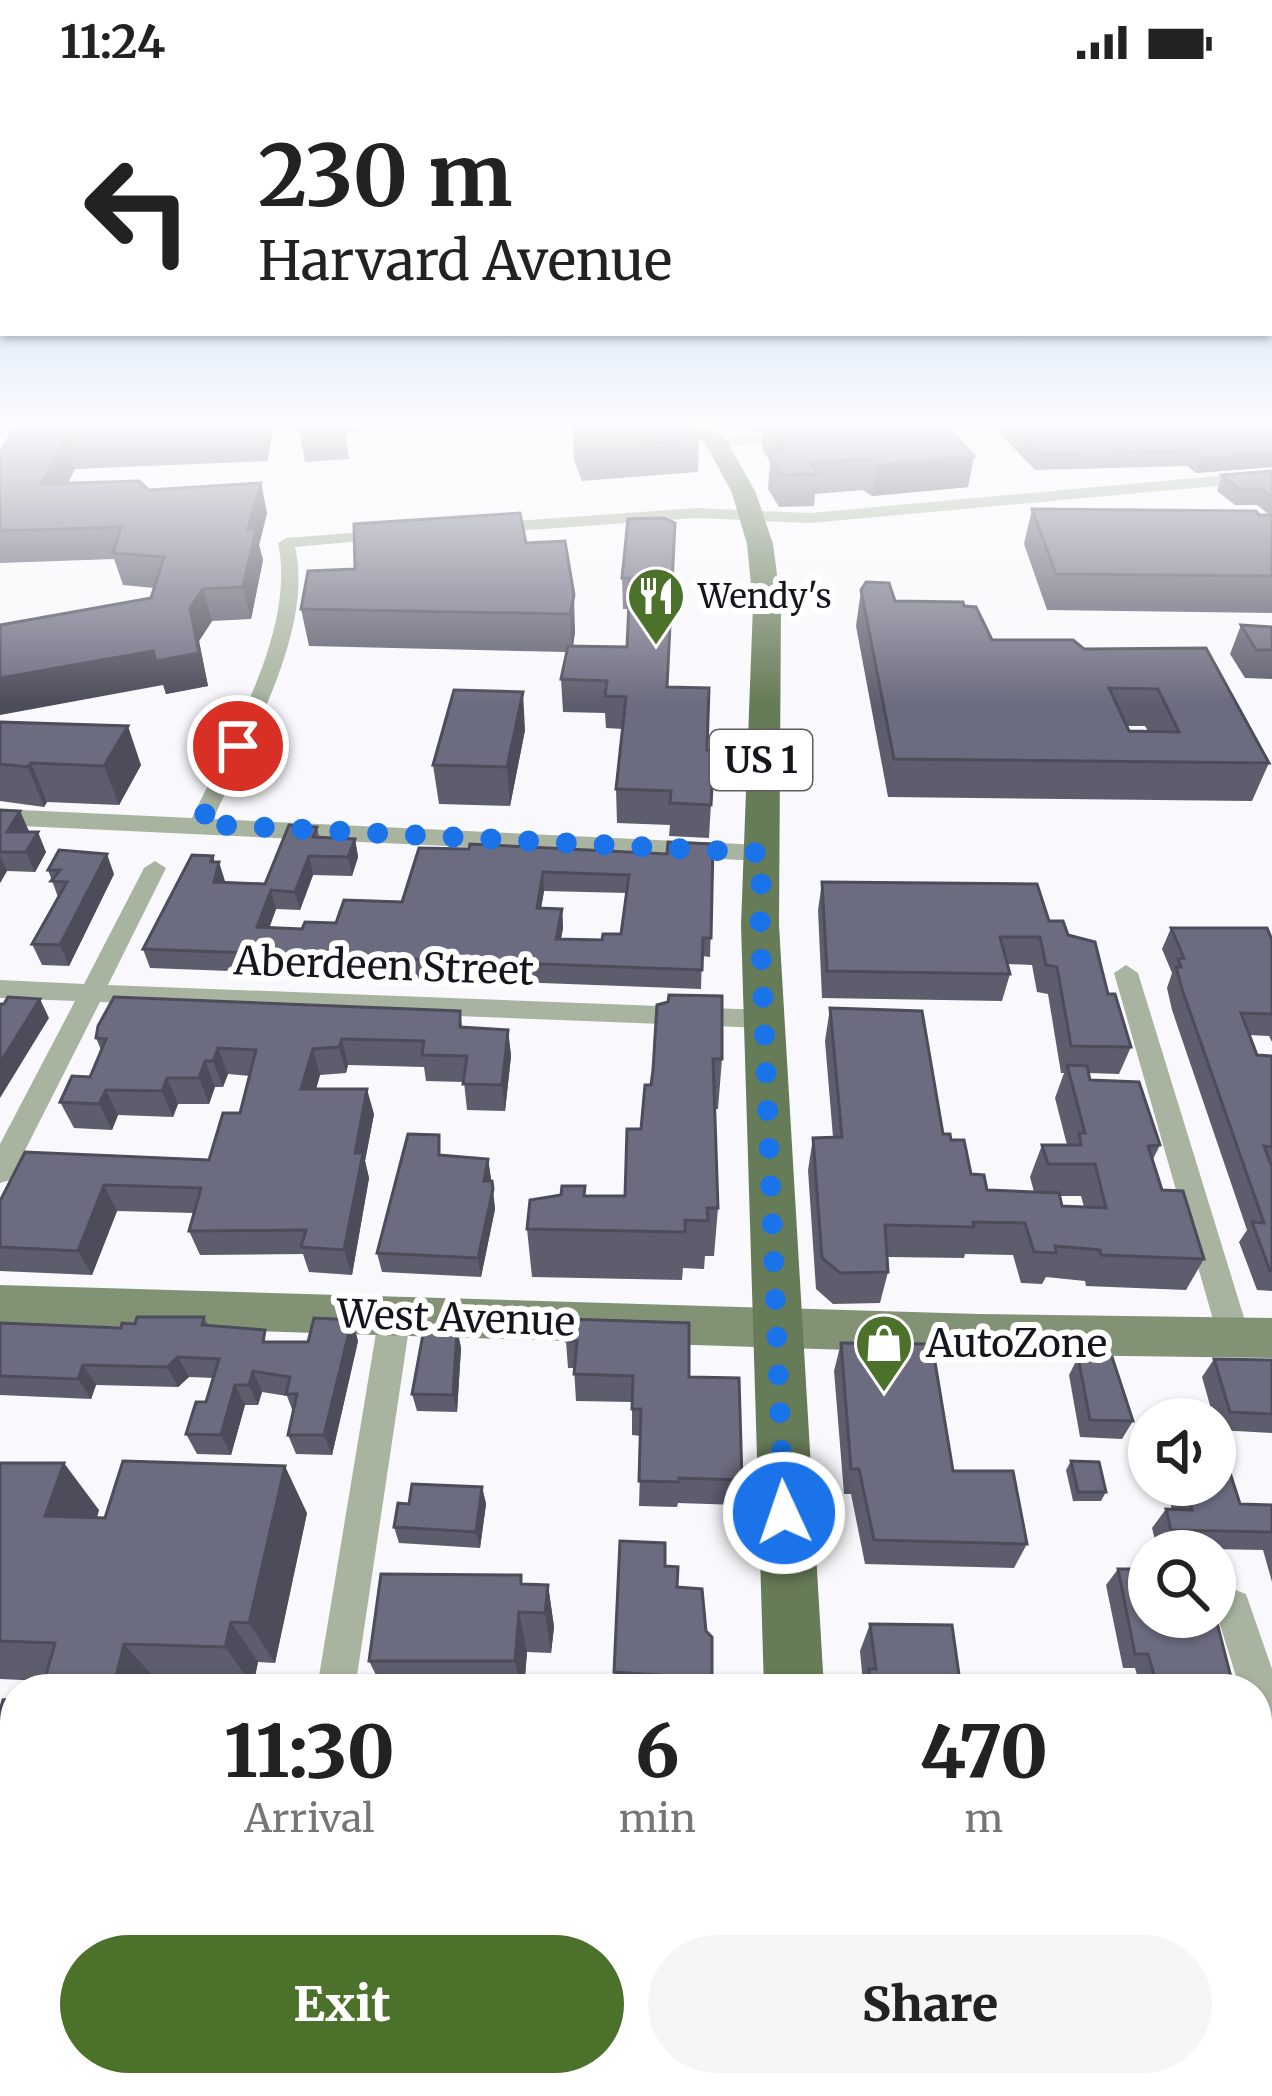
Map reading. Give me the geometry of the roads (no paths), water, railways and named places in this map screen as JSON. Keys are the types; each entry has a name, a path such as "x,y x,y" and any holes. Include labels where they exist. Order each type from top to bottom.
{"main road":[{"name":"US 1","path":"750,516 760,544 767,605 764,1019 793,1674"},
{"name":"West Avenue","path":"0,1304 776,1329 1253,1338"}],"street":[{"path":"466,530 657,516"},
{"path":"750,516 833,516"},
{"path":"200,824 244,734 275,647 293,557 286,542 405,534"},
{"path":"0,817 762,853"},
{"path":"0,1172 155,868"},
{"path":"1126,973 1253,1338"},
{"name":"Aberdeen Street","path":"0,989 764,1019"},
{"path":"338,1674 395,1315"},
{"path":"1236,1616 1255,1674"}],"place":[{"name":"Wendy's","path":"656,647"},
{"name":"AutoZone","path":"884,1394"}]}
